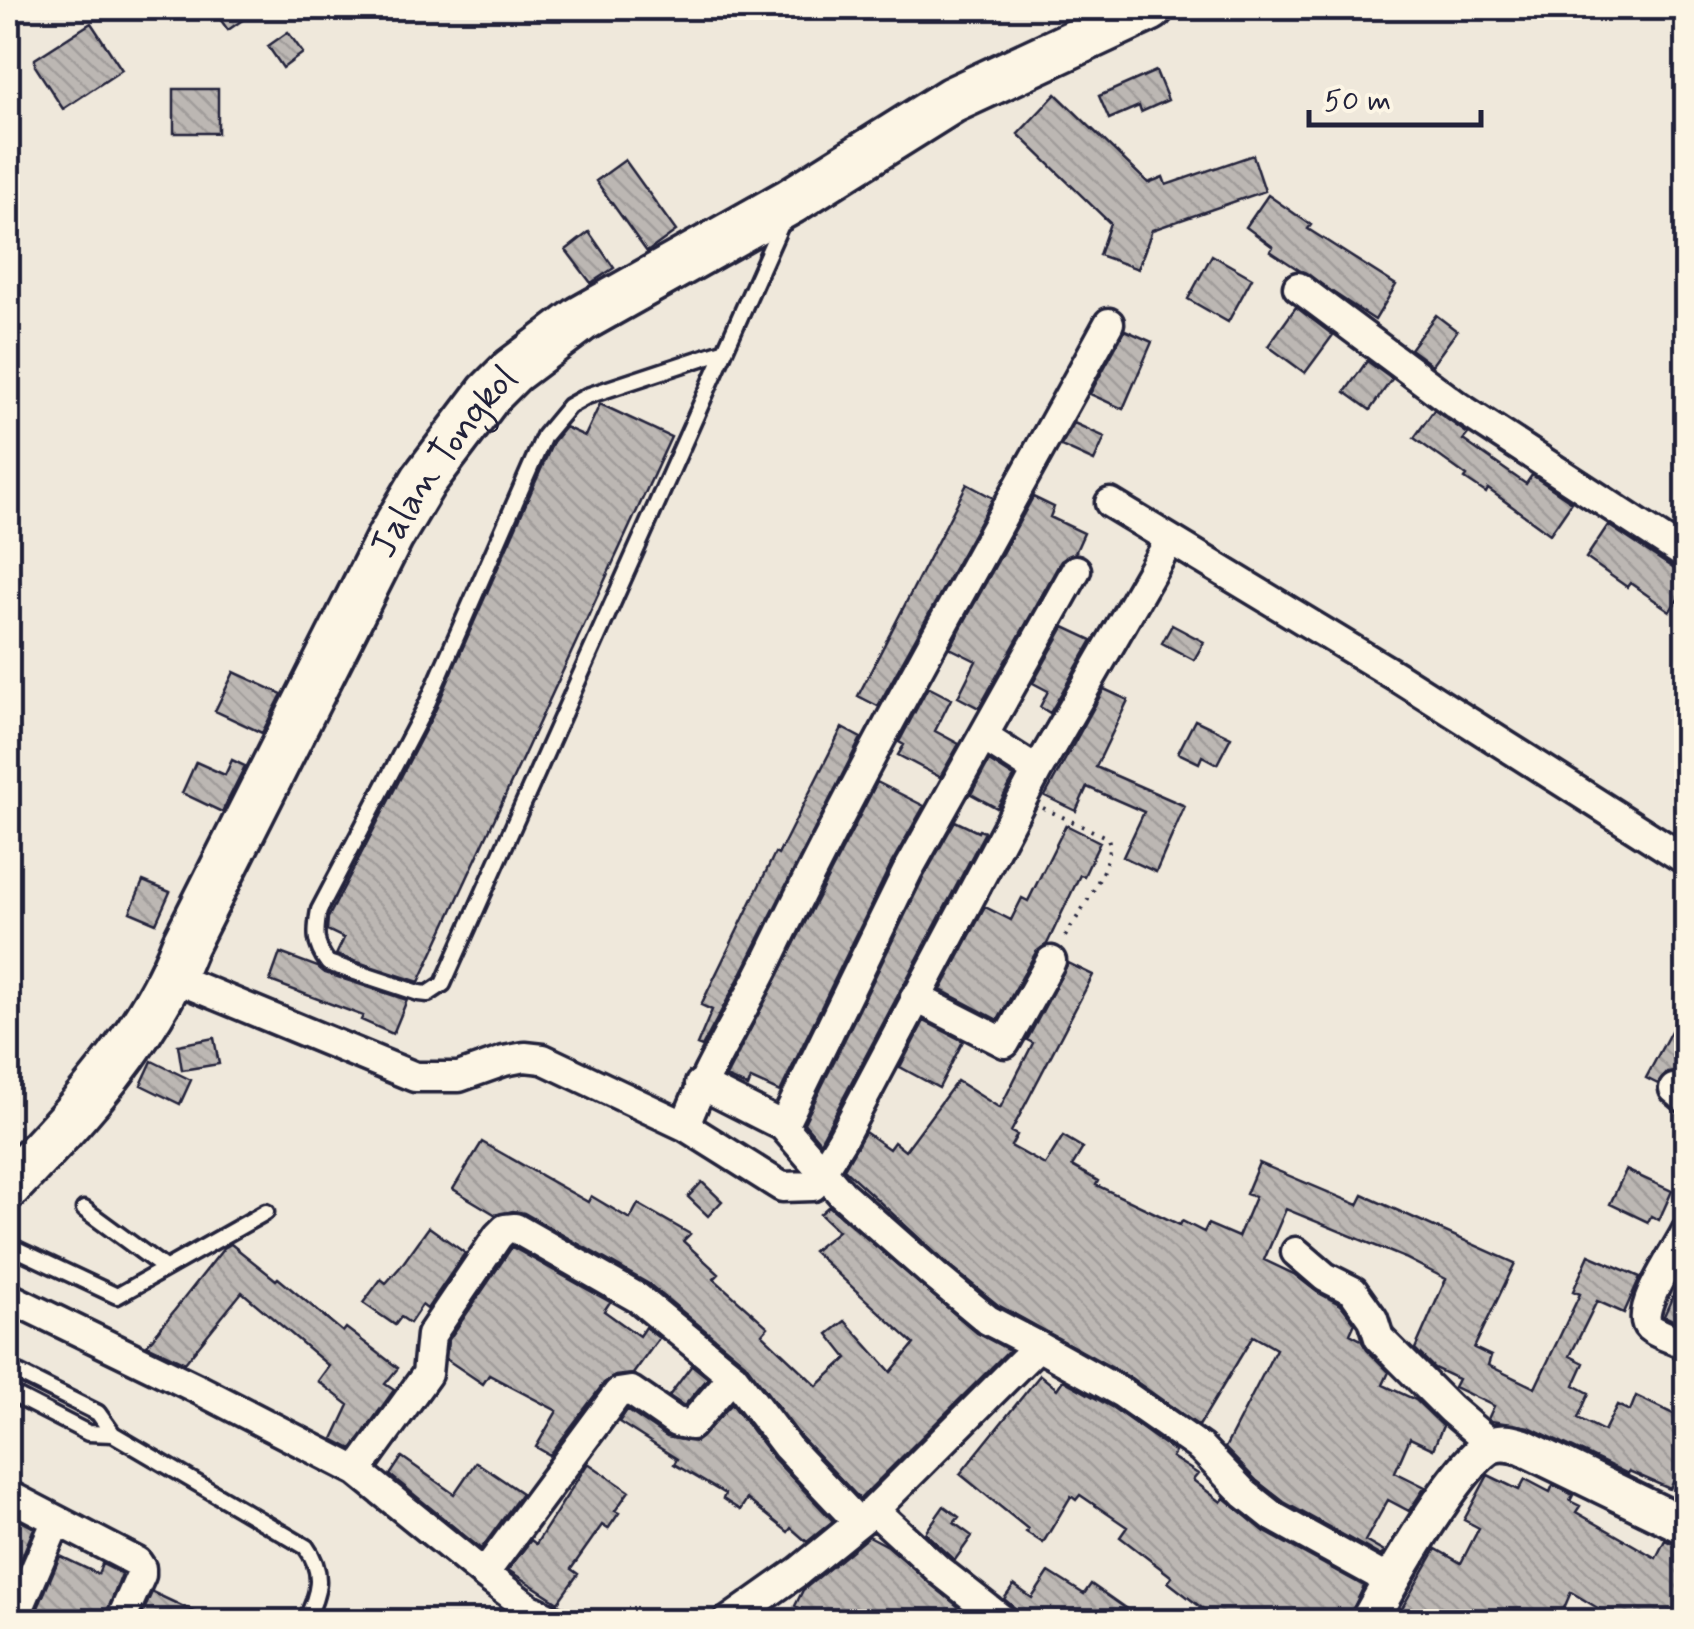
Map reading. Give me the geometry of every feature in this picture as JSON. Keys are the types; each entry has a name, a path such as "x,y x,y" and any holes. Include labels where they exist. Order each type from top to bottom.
{"highway":[{"name":"Jalan Tongkol","path":"8,1186 97,1088 178,963 390,537 463,426 512,371 581,319 791,202 952,100 1150,8"}],"street":[{"path":"1298,286 1456,405 1686,555"},
{"path":"685,1126 700,1084 750,998 851,791 1109,323"},
{"path":"1110,503 1380,666 1686,860"},
{"path":"807,1182 842,1138 1036,770 1170,540"},
{"path":"783,1126 907,872 1076,570"},
{"path":"984,737 1036,770"},
{"path":"915,997 1005,1043 1051,961"},
{"path":"178,963 415,1077 460,1076 514,1059 543,1059 685,1126 782,1187 807,1182 842,1194 988,1320 1122,1394 1200,1448 1274,1517 1390,1581"},
{"path":"700,1084 783,1126 796,1138 807,1182"},
{"path":"357,1471 427,1374 431,1335 505,1228 515,1228 638,1298 732,1376 788,1447 866,1516 1006,1622"},
{"path":"1686,1232 1649,1298 1644,1319 1648,1326 1686,1344"},
{"path":"1296,1252 1326,1277 1352,1291 1374,1320 1380,1338 1492,1445"},
{"path":"8,1297 357,1471 484,1574 530,1608 558,1622"},
{"path":"728,1622 733,1614 799,1571 866,1516 1038,1346"},
{"path":"484,1574 618,1394 632,1391 676,1422 690,1425 732,1376"},
{"path":"1368,1622 1390,1581 1470,1461 1492,1445 1508,1443 1523,1447 1686,1526"},
{"path":"8,1495 137,1562 142,1568 120,1622"},
{"path":"13,1622 56,1522"}],"lane":[{"path":"723,351 588,396 569,406 544,436 426,706 320,910 315,933 319,950 328,963 419,993 428,994 443,984 791,202"},
{"path":"84,1210 163,1268"},
{"path":"8,1245 117,1296 266,1212"},
{"path":"8,1368 98,1413 113,1434 306,1547 316,1561 320,1579 316,1600 304,1622"},
{"path":"8,1392 88,1434 113,1434"}],"path":[{"path":"1022,798 1108,838 1110,846 1105,866 1051,961"}],"building":[{"path":"212,8 260,8 228,30"},
{"path":"91,23 122,70 63,109 35,66 35,59"},
{"path":"288,32 303,53 283,68 268,46"},
{"path":"1156,71 1168,100 1141,112 1139,106 1109,119 1099,96"},
{"path":"174,89 218,89 218,133 174,133"},
{"path":"1056,94 1148,183 1163,177 1166,185 1253,155 1265,191 1152,230 1138,269 1099,255 1110,223 1018,134"},
{"path":"625,160 676,231 647,252 596,181"},
{"path":"1268,195 1311,225 1308,229 1396,285 1375,320 1270,251 1273,247 1246,227"},
{"path":"589,232 614,268 591,283 566,250"},
{"path":"1212,255 1252,278 1228,322 1188,299"},
{"path":"1296,307 1333,335 1305,373 1268,346"},
{"path":"1436,315 1457,331 1432,365 1410,349"},
{"path":"1125,330 1152,342 1123,409 1090,394"},
{"path":"1367,361 1392,379 1370,410 1345,392"},
{"path":"600,404 671,437 419,982 336,955 344,938 327,930 328,918 435,711 553,442 565,427 585,436"},
{"path":"1434,410 1468,434 1463,440 1526,484 1532,475 1572,502 1550,534 1488,489 1486,493 1465,479 1467,476 1414,438"},
{"path":"1074,423 1105,437 1094,461 1061,446"},
{"path":"967,484 993,498 878,706 858,696"},
{"path":"1033,497 1054,507 1050,517 1084,533 1075,553 1061,561 979,708 958,697 976,661 950,648"},
{"path":"1608,525 1676,570 1686,572 1686,587 1670,611 1586,558"},
{"path":"1172,625 1204,642 1194,660 1162,643"},
{"path":"1064,627 1092,640 1050,713 1040,707 1048,691 1033,683"},
{"path":"234,672 282,694 262,733 215,711"},
{"path":"928,687 951,699 935,731 959,744 940,777 898,755 904,745 899,742"},
{"path":"1104,689 1128,700 1096,767 1185,806 1156,872 1123,857 1144,812 1087,787 1076,811 1045,796"},
{"path":"1195,720 1231,737 1217,764 1202,756 1199,763 1178,753"},
{"path":"842,728 861,738 740,976 702,1047 697,1045 712,1010 701,1005 775,853 778,855"},
{"path":"232,760 245,766 222,812 182,793 196,762 225,775"},
{"path":"989,761 1014,777 997,808 971,794"},
{"path":"877,782 924,806 891,864 780,1092 751,1079 748,1087 726,1077"},
{"path":"955,821 985,832 820,1142 804,1123 922,880"},
{"path":"1066,825 1100,842 1047,944 1036,952 998,1020 941,990 985,907 1011,920 1022,898 1028,901"},
{"path":"143,881 170,892 156,923 130,912"},
{"path":"280,953 325,973 407,1000 393,1034 361,1020 363,1016 270,981"},
{"path":"1068,963 1093,975 1011,1132 1017,1135 1011,1146 1045,1165 1063,1136 1083,1148 1072,1166 1098,1181 1096,1185 1180,1225 1182,1221 1204,1232 1208,1224 1238,1237 1255,1197 1246,1194 1259,1163 1358,1205 1363,1195 1515,1263 1474,1348 1491,1356 1488,1365 1535,1388 1580,1294 1573,1291 1589,1255 1640,1277 1624,1313 1597,1301 1570,1356 1584,1363 1574,1385 1589,1393 1578,1418 1604,1431 1617,1405 1630,1411 1636,1396 1686,1420 1686,1454 1670,1489 1629,1471 1628,1474 1529,1427 1488,1419 1494,1406 1454,1387 1458,1379 1434,1368 1415,1349 1446,1279 1286,1209 1264,1260 1294,1274 1341,1305 1355,1323 1350,1334 1361,1340 1389,1372 1383,1385 1416,1400 1443,1426 1433,1449 1410,1438 1395,1472 1425,1487 1409,1511 1388,1500 1365,1541 1384,1552 1381,1556 1284,1502 1225,1448 1276,1349 1253,1336 1199,1426 1131,1378 998,1305 946,1263 844,1169 865,1132 889,1149 894,1142 905,1151 957,1081 1000,1108 1033,1043 1027,1040"},
{"path":"924,1021 963,1041 939,1088 900,1067"},
{"path":"1671,1031 1686,1039 1686,1050 1675,1072 1667,1073 1658,1084 1646,1078"},
{"path":"214,1038 219,1064 182,1070 178,1045"},
{"path":"152,1061 191,1080 180,1104 141,1085"},
{"path":"482,1142 588,1202 591,1196 630,1219 638,1204 690,1234 683,1241 719,1274 714,1279 768,1327 762,1334 817,1386 847,1358 828,1334 845,1321 891,1372 914,1344 813,1251 838,1231 820,1214 829,1206 977,1333 1009,1350 860,1499 800,1436 745,1363 649,1284 524,1213 496,1215 453,1189"},
{"path":"1626,1170 1672,1191 1659,1220 1651,1216 1648,1222 1610,1204"},
{"path":"702,1182 722,1201 708,1216 688,1197"},
{"path":"429,1227 465,1253 427,1309 422,1305 410,1323 401,1317 395,1325 363,1303 381,1279 386,1283 401,1266"},
{"path":"231,1244 343,1332 346,1328 398,1368 385,1384 394,1390 352,1449 333,1439 349,1405 318,1381 329,1366 242,1292 185,1363 147,1345"},
{"path":"512,1247 610,1302 604,1311 639,1336 645,1327 659,1338 633,1374 615,1376 604,1383 550,1455 536,1447 557,1411 489,1375 483,1384 446,1359 448,1341"},
{"path":"1686,1266 1686,1326 1664,1316"},
{"path":"692,1365 708,1378 684,1406 669,1396"},
{"path":"1040,1375 1057,1389 1063,1380 1113,1408 1175,1452 1172,1457 1198,1474 1193,1480 1221,1502 1224,1498 1265,1532 1364,1586 1347,1622 1220,1622 1168,1582 1172,1577 1120,1537 1127,1527 1080,1495 1076,1500 1071,1496 1043,1543 1026,1532 1028,1529 960,1474"},
{"path":"732,1404 774,1459 833,1521 807,1542 747,1499 740,1510 723,1499 725,1494 674,1464 677,1459 619,1422 627,1410 667,1437 696,1442"},
{"path":"402,1457 454,1494 476,1462 522,1493 481,1549 390,1475"},
{"path":"588,1463 629,1491 608,1529 602,1525 571,1569 578,1574 558,1602 508,1570 531,1540 536,1544"},
{"path":"1488,1475 1519,1490 1525,1479 1550,1492 1553,1485 1573,1495 1570,1501 1580,1506 1576,1512 1656,1558 1665,1540 1686,1551 1686,1622 1621,1622 1571,1592 1558,1622 1394,1622 1436,1549 1461,1563 1479,1528 1464,1520"},
{"path":"944,1506 959,1517 954,1523 972,1536 955,1560 925,1533"},
{"path":"8,1514 34,1528 8,1590"},
{"path":"869,1536 888,1546 976,1622 829,1622 795,1606 803,1590"},
{"path":"60,1556 98,1574 102,1564 122,1574 103,1622 32,1622"},
{"path":"1049,1572 1084,1594 1091,1584 1145,1622 1022,1622 1016,1609 1004,1599 1014,1585 1032,1598"},
{"path":"152,1592 216,1622 139,1622"}]}
